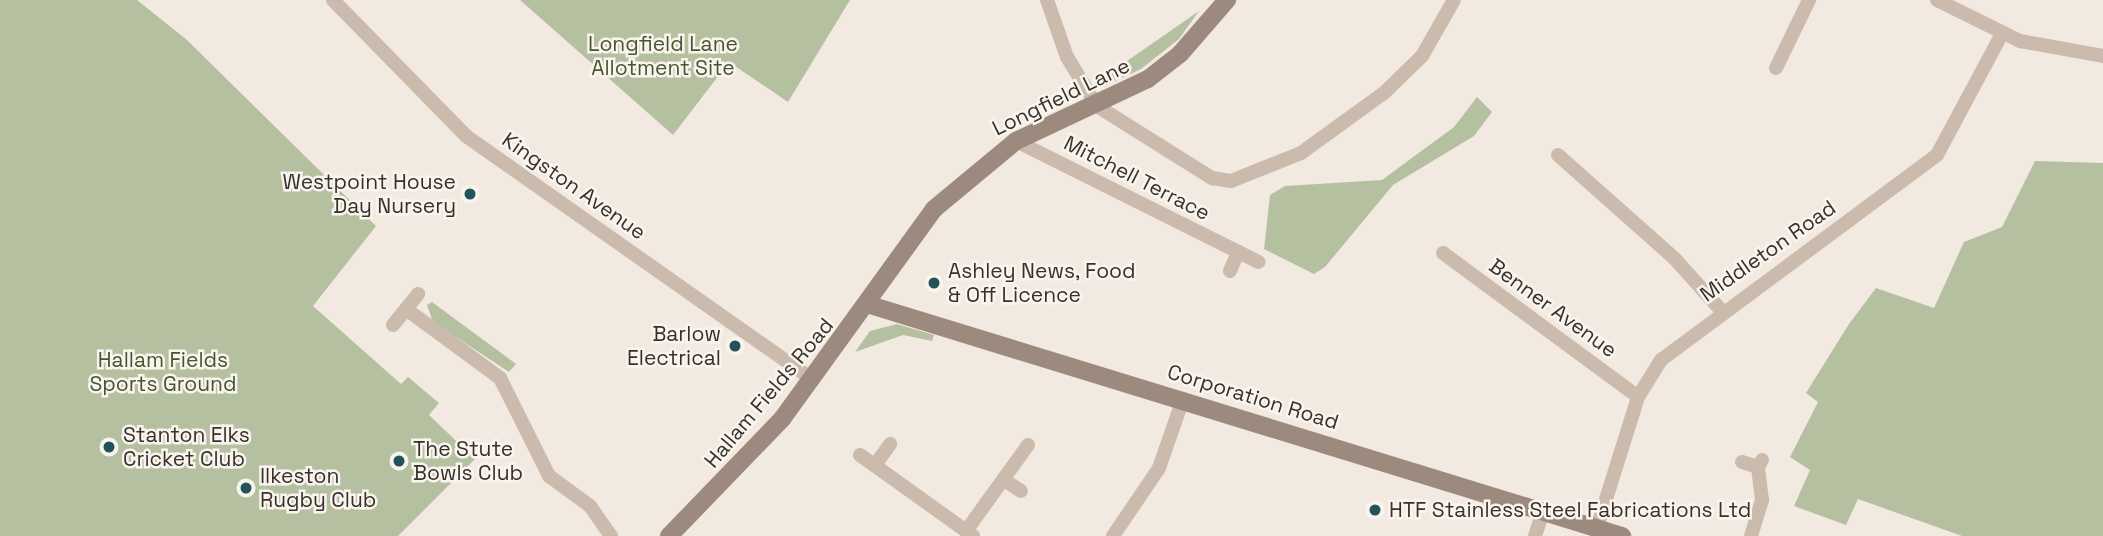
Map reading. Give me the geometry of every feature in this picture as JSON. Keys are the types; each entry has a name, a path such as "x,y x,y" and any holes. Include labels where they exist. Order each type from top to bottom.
{"street":[{"name":"Kingston Avenue","path":"333,0 466,136 813,380"},
{"path":"1047,0 1072,68 1097,106 1212,178 1254,176 1301,153 1384,93 1422,55 1454,0"},
{"name":"Longfield Lane","path":"870,305 934,209 1016,141 1097,106 1180,54 1227,0"},
{"path":"1776,68 1809,0"},
{"path":"1937,0 2003,34 2103,56"},
{"name":"Middleton Road","path":"1597,528 1638,397 1661,359 1721,310 1937,155 2003,34"},
{"name":"Mitchell Terrace","path":"1016,141 1259,262"},
{"path":"1558,155 1675,259 1721,310"},
{"path":"1230,271 1238,252"},
{"name":"Benner Avenue","path":"1443,253 1638,397"},
{"path":"393,325 418,295"},
{"name":"Hallam Fields Road","path":"669,536 757,449 870,305"},
{"name":"Corporation Road","path":"870,305 1622,536"},
{"path":"406,309 499,377 549,476 590,506 611,536"},
{"path":"1113,536 1160,468 1183,399"},
{"path":"875,466 890,444"},
{"path":"860,455 969,533 1028,445"},
{"path":"1742,462 1761,463 1762,500 1751,536"},
{"path":"1004,480 1021,491"},
{"path":"1535,536 1542,512"}],"green space":[{"name":"Hallam Fields Sports Ground","path":"0,0 137,0 187,40 376,226 313,306 401,384 408,377 439,403 429,415 475,459 398,536 0,536"},
{"name":"Longfield Lane Allotment Site","path":"520,0 850,0 788,102 729,62 673,135"},
{"path":"1199,11 1179,39 1141,69 1103,87 1094,84"},
{"path":"1477,97 1492,112 1474,136 1393,185 1325,267 1314,274 1264,249 1270,195 1285,186 1382,180 1454,127"},
{"path":"2035,161 2103,163 2103,536 1962,536 1858,499 1846,525 1794,506 1810,470 1790,457 1818,402 1806,393 1849,324 1876,288 1934,308 1964,242 2002,227"},
{"path":"432,302 516,364 509,372 433,322 427,305"},
{"path":"897,324 934,335 932,341 903,335 855,352 870,331"}],"place":[{"name":"Westpoint House Day Nursery","path":"470,194"},
{"name":"Ashley News, Food & Off Licence","path":"934,283"},
{"name":"Barlow Electrical","path":"735,346"},
{"name":"Stanton Elks Cricket Club","path":"109,447"},
{"name":"The Stute Bowls Club","path":"399,461"},
{"name":"Ilkeston Rugby Club","path":"246,488"},
{"name":"HTF Stainless Steel Fabrications Ltd","path":"1375,510"}]}
